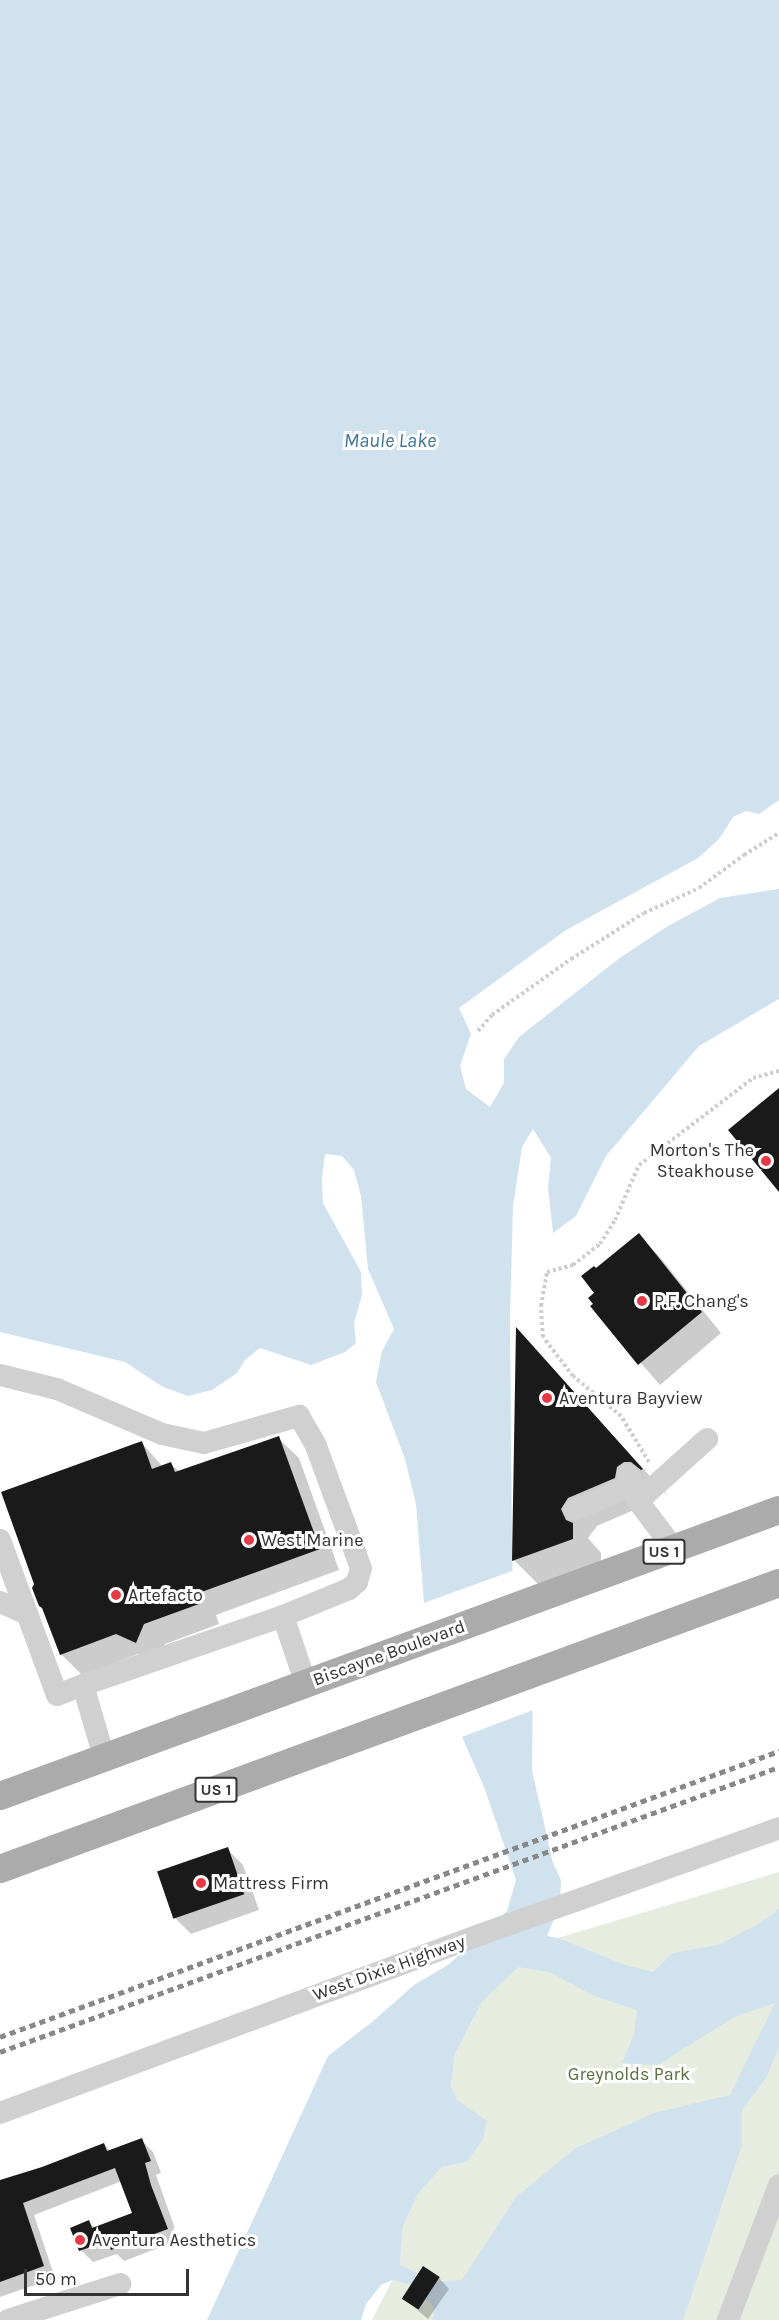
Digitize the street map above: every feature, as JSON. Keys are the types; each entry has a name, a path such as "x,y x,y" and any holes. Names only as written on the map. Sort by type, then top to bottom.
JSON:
{"main road":[{"name":"Biscayne Boulevard","path":"0,1796 779,1510"},
{"name":"US 1","path":"0,1869 779,1583"}],"street":[{"path":"0,1375 57,1389 162,1434 204,1443 299,1416 316,1446 361,1568 357,1582 349,1589 283,1616 57,1695 0,1540"},
{"path":"574,1510 633,1487 707,1439"},
{"path":"633,1487 674,1549"},
{"path":"0,1602 27,1614"},
{"path":"283,1616 306,1684"},
{"path":"83,1686 104,1757"},
{"name":"West Dixie Highway","path":"0,2113 590,1894 779,1828"},
{"path":"728,2320 779,2185"},
{"path":"8,2320 120,2284"}],"path":[{"path":"478,1031 492,1015 601,940 644,914 699,888 779,833"},
{"path":"652,1465 642,1454 633,1433 621,1416 573,1376 543,1337 541,1306 547,1272 573,1265 600,1244 615,1220 639,1165 744,1083 753,1078 779,1071"}],"green space":[{"name":"Greynolds Park","path":"779,1872 779,2320 372,2320 400,2265 403,2226 418,2194 442,2167 467,2162 486,2121 457,2101 451,2086 455,2054 482,2002 541,1943"}],"water":[{"name":"Maule Lake","path":"0,0 779,0 779,800 759,814 746,811 733,817 719,839 698,858 566,930 459,1008 471,1034 460,1066 466,1089 490,1107 504,1083 504,1059 519,1037 621,957 668,926 720,898 779,889 779,999 699,1046 606,1156 576,1216 553,1233 548,1187 551,1158 533,1129 522,1147 513,1206 510,1317 514,1606 533,1675 532,1770 553,1863 561,1880 560,1905 547,1936 558,1938 625,1965 653,1972 673,1953 718,1945 759,1924 779,1909 779,2047 766,2078 742,2110 742,2145 683,2320 432,2320 434,2315 432,2305 425,2296 410,2284 392,2280 381,2285 366,2304 361,2320 207,2320 328,2056 414,1985 448,1965 507,1911 516,1880 484,1787 448,1705 427,1639 416,1504 405,1459 376,1382 382,1351 394,1329 368,1269 361,1196 354,1170 342,1156 325,1154 322,1179 323,1203 361,1272 362,1295 354,1323 356,1343 345,1352 311,1365 260,1348 245,1360 237,1373 212,1390 188,1396 163,1387 125,1362 0,1332","holes":["518,1967 550,1972 592,1995 637,2010 634,2035 622,2063 658,2065 734,2017 775,2003 730,2095 654,2113 576,2148 516,2197 462,2280 435,2282 400,2265 403,2226 418,2194 442,2167 467,2162 483,2139 487,2121 457,2100 451,2086 455,2054 482,2002"]}],"pier":[{"path":"515,1570 517,1606 536,1675 536,1709 459,1738 424,1640 421,1604"}],"building":[{"name":"Morton's The Steakhouse","path":"779,1088 779,1192 728,1130"},
{"name":"P.F. Chang's","path":"639,1233 702,1312 638,1365 590,1306 593,1304 588,1298 594,1293 581,1276 594,1266 596,1268"},
{"name":"Aventura Bayview","path":"516,1327 643,1469 641,1470 631,1462 624,1462 617,1467 615,1478 568,1498 561,1509 566,1520 573,1523 573,1539 512,1561"},
{"path":"279,1436 320,1549 196,1594 199,1604 144,1624 136,1643 116,1634 60,1655 32,1588 34,1584 1,1492 142,1441 152,1469 171,1462 175,1472"},
{"name":"Mattress Firm","path":"228,1847 244,1894 173,1919 157,1871"},
{"path":"142,2138 151,2161 145,2163 151,2185 168,2229 111,2250 108,2241 79,2251 70,2228 89,2220 92,2228 132,2213 115,2168 23,2203 44,2266 0,2282 0,2180 42,2167 104,2143 107,2151"},
{"path":"423,2266 440,2277 419,2310 402,2299"}],"railway":[{"path":"0,2037 779,1751"},
{"path":"0,2052 779,1767"}],"place":[{"name":"Morton's The Steakhouse","path":"766,1161"},
{"name":"P.F. Chang's","path":"642,1301"},
{"name":"Aventura Bayview","path":"547,1398"},
{"name":"West Marine","path":"249,1540"},
{"name":"Artefacto","path":"116,1595"},
{"name":"Mattress Firm","path":"201,1883"},
{"name":"Aventura Aesthetics","path":"80,2240"}]}
